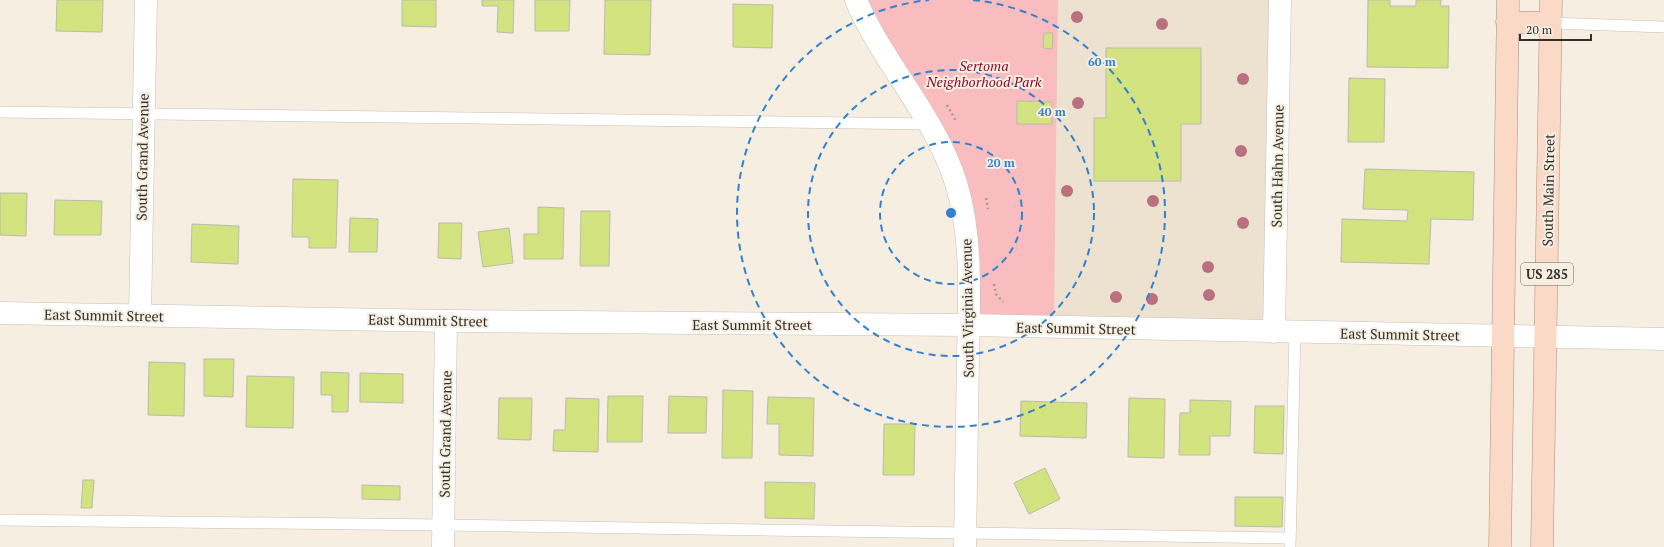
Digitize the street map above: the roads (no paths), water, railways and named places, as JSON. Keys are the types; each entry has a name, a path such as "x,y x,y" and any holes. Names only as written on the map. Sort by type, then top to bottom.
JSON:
{"main road":[{"name":"US 285","path":"1500,547 1508,0"},
{"name":"South Main Street","path":"1542,547 1551,0"},
{"path":"1507,22 1551,23"}],"street":[{"name":"South Grand Avenue","path":"140,315 146,0"},
{"name":"South Virginia Avenue","path":"856,0 883,53 930,124 956,182 962,207 968,256 965,540"},
{"name":"South Hahn Avenue","path":"1280,0 1285,332"},
{"name":"East Summit Street","path":"0,314 446,321 968,325 1664,339"},
{"name":"South Grand Avenue","path":"443,547 446,321"}],"lane":[{"path":"1551,23 1664,27"},
{"path":"0,112 930,124"},
{"path":"0,520 443,525 965,540 1290,543 1285,332"}],"park label":[{"name":"Sertoma Neighborhood Park","path":"984,74"}]}
